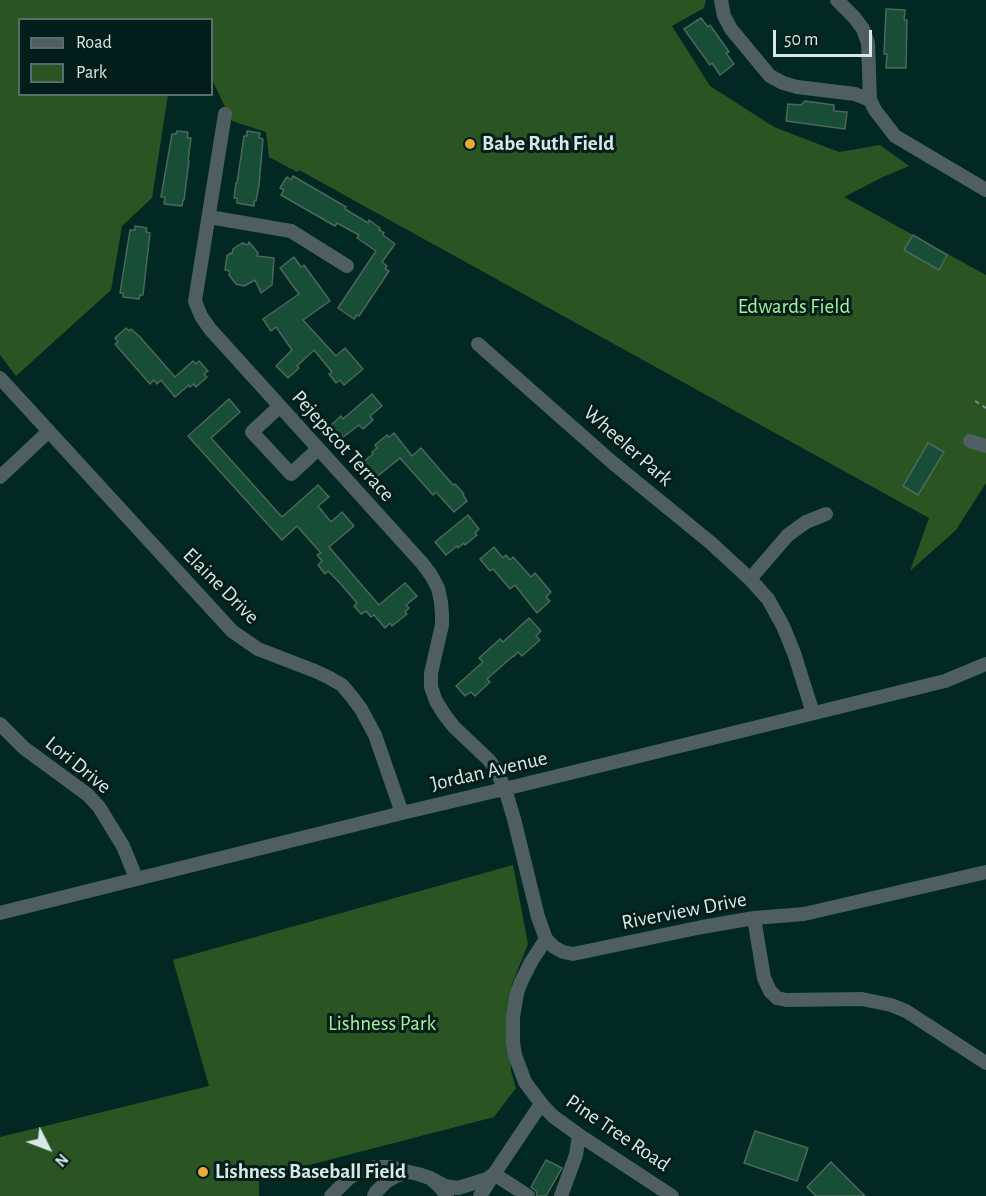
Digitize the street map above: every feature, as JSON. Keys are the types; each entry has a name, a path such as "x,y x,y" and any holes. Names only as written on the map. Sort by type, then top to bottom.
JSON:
{"street":[{"path":"721,0 724,16 731,29 770,76 797,87 855,94 870,100"},
{"path":"837,0 863,29 868,43 870,100 895,136 986,190"},
{"name":"Pejepscot Terrace","path":"225,114 195,301 201,316 210,329 431,575 438,588 442,614 430,673 431,687 444,714 454,727 489,760 505,789"},
{"path":"208,217 291,231 347,266"},
{"name":"Wheeler Park","path":"478,344 614,463 711,543 768,598 794,653 813,713"},
{"name":"Elaine Drive","path":"0,378 232,631 258,649 315,670 342,685 361,709 375,735 402,813"},
{"path":"279,406 252,432 291,474 318,449"},
{"path":"0,477 49,431"},
{"path":"970,441 986,446"},
{"path":"750,579 788,535 806,522 826,514"},
{"name":"Jordan Avenue","path":"0,913 945,681 986,664"},
{"name":"Lori Drive","path":"0,724 24,748 94,801 123,846 136,878"},
{"path":"505,789 538,917 546,939"},
{"name":"Riverview Drive","path":"546,939 554,947 573,954 702,927 754,918 804,914 986,872"},
{"path":"754,918 764,978 770,991 777,998 786,1000 862,999 891,1005 906,1011 986,1062"},
{"name":"Pine Tree Road","path":"546,939 531,962 517,993 513,1042 525,1082 554,1117 672,1196"},
{"path":"480,1196 541,1104"},
{"path":"561,1196 576,1155 579,1135"},
{"path":"331,1196 349,1178 363,1170 375,1167 391,1167 430,1178 445,1186 458,1188 487,1179 494,1174"},
{"path":"374,1196 386,1182 409,1172"},
{"path":"494,1174 528,1196"},
{"path":"430,1178 447,1196"}],"path":[{"path":"975,400 986,408"}],"green space":[{"name":"Edwards Field","path":"0,0 706,0 704,8 672,26 710,86 774,127 839,152 880,145 909,166 844,197 986,275 986,483 956,530 910,571 929,518 299,170 297,172 269,157 266,132 232,121 213,83 213,18 18,18 18,96 168,96 152,198 122,226 111,290 16,376 0,355"},
{"name":"Lishness Park","path":"513,865 528,944 512,984 509,1002 511,1071 516,1088 494,1117 259,1178 259,1196 0,1196 0,1137 209,1086 173,960"}],"building":[{"path":"886,9 905,10 904,20 907,20 906,68 886,68 887,54 884,54"},
{"path":"701,18 708,27 710,25 729,52 726,53 734,64 720,75 684,29"},
{"path":"805,101 834,105 834,111 847,112 845,129 786,121 788,104 801,105"},
{"path":"177,131 188,132 187,138 191,138 182,206 164,204 165,197 161,197 172,134 176,134"},
{"path":"247,131 260,133 259,138 263,139 259,185 254,206 237,203 237,198 234,198 244,136 247,136"},
{"path":"293,176 346,207 345,209 368,223 369,220 395,244 382,262 387,266 385,269 389,271 359,316 357,315 354,319 338,308 376,251 357,238 359,235 337,223 335,226 281,195 284,190 280,188 287,177 291,180"},
{"path":"135,226 147,228 146,232 150,233 143,295 140,295 139,299 123,297 123,293 120,293 130,230 135,230"},
{"path":"913,235 947,255 939,270 904,250"},
{"path":"249,242 258,253 257,256 274,258 272,285 261,293 255,280 244,286 236,284 229,275 230,271 225,270 227,255 232,254 233,249 242,243 248,245"},
{"path":"294,257 301,267 304,265 330,301 303,320 336,356 345,348 363,369 344,385 340,380 336,383 329,374 332,372 314,350 288,378 276,366 292,350 276,327 271,331 263,319 299,294 280,268"},
{"path":"126,328 129,331 131,329 140,337 175,377 193,361 196,364 199,361 208,371 204,374 207,377 196,387 194,384 190,387 189,385 175,397 161,380 157,384 154,380 150,384 115,344 118,342 115,338"},
{"path":"372,394 382,406 370,416 373,420 363,429 359,425 342,438 331,425 341,416 343,419"},
{"path":"229,399 240,412 211,438 282,517 318,485 329,497 318,506 331,522 342,512 354,526 329,547 379,605 405,583 417,596 406,605 409,608 405,612 407,614 392,626 390,623 385,628 374,615 371,617 366,611 361,614 354,606 357,603 339,582 328,571 325,574 318,565 322,561 317,555 321,553 297,526 282,540 188,436"},
{"path":"394,433 412,456 421,448 453,485 455,484 464,494 467,501 454,512 436,492 433,495 400,458 374,479 362,463 373,454 372,452 377,448 375,445 387,435 389,437"},
{"path":"928,443 944,452 918,495 903,486"},
{"path":"468,515 479,529 475,533 477,535 465,545 464,543 458,548 457,546 446,555 435,542"},
{"path":"494,547 503,558 506,555 510,560 513,557 531,577 535,573 551,592 546,597 550,601 537,613 515,585 510,589 493,569 490,571 480,559"},
{"path":"529,618 541,631 536,636 540,640 522,656 518,652 513,656 487,679 490,682 475,696 471,692 465,696 456,686 483,662 479,658 500,639 503,642"},
{"path":"755,1131 808,1148 797,1181 744,1163"},
{"path":"546,1160 562,1168 546,1196 537,1196 536,1191 531,1187"},
{"path":"831,1162 865,1196 816,1196 807,1187"}],"place":[{"name":"Babe Ruth Field","path":"470,144"},
{"name":"Lishness Baseball Field","path":"203,1172"}]}
